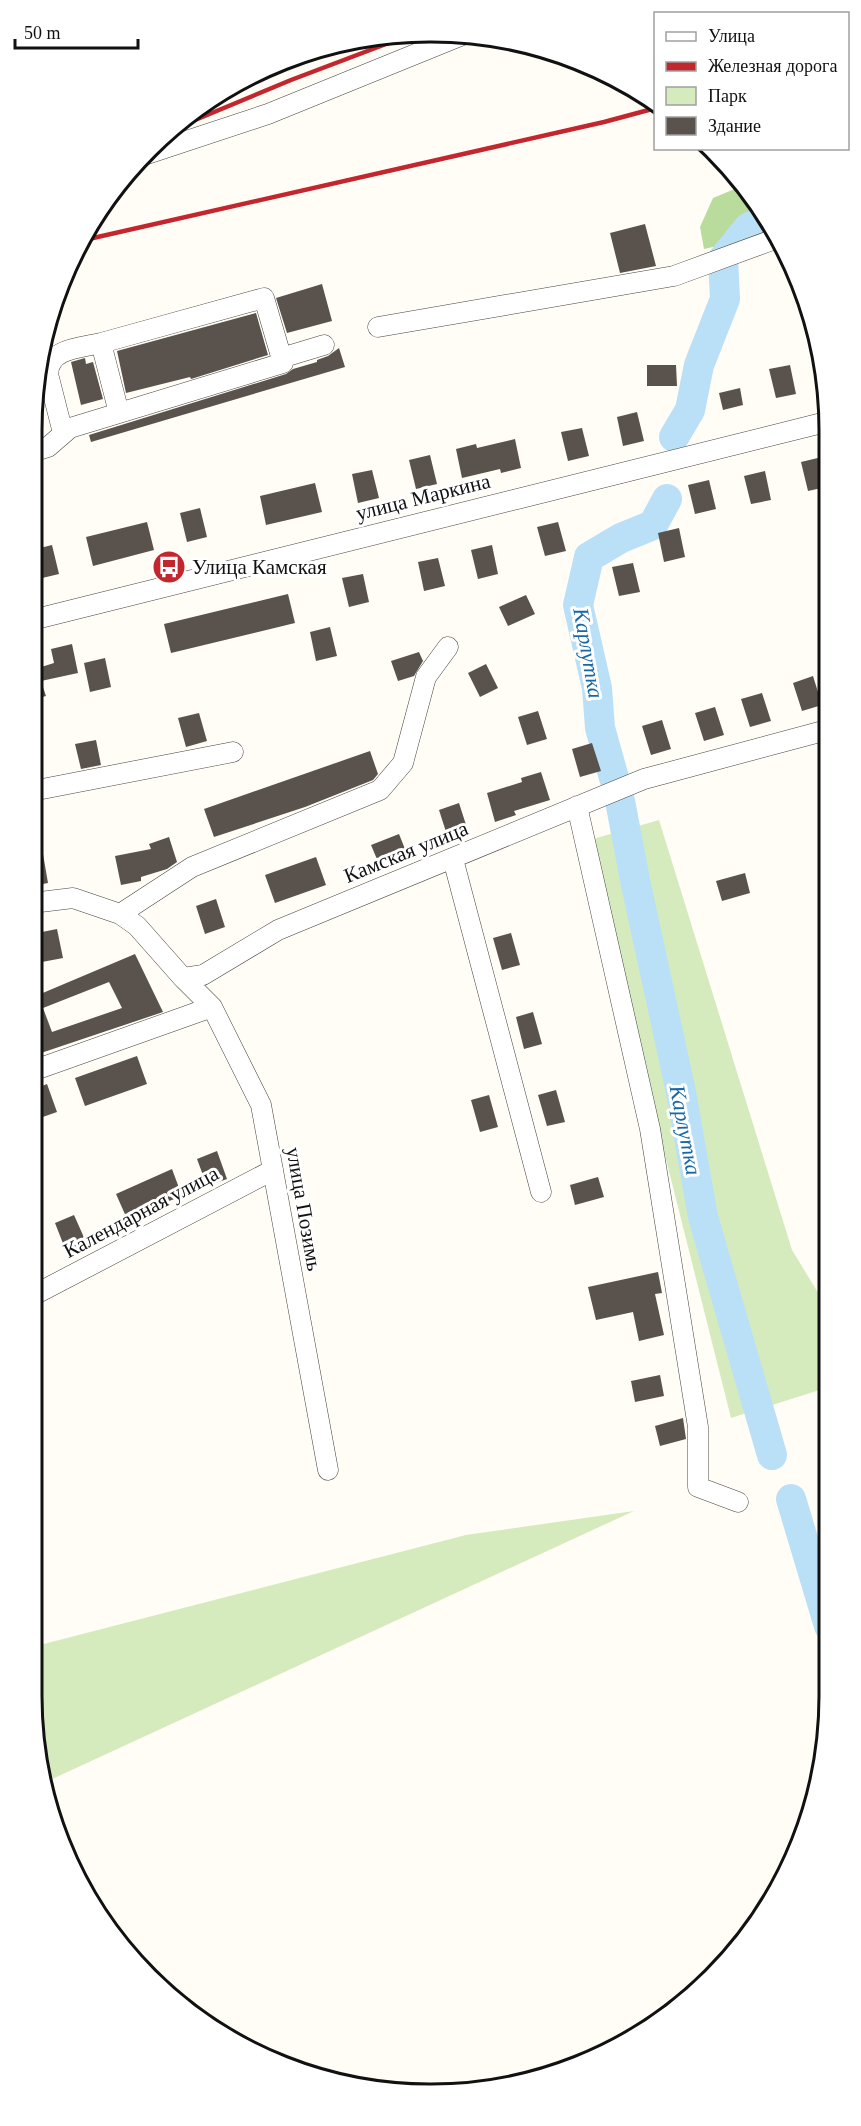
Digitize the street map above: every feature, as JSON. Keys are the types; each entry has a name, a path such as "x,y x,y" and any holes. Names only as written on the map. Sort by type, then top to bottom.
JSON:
{"street":[{"path":"163,149 268,114 444,43"},
{"path":"378,327 674,276 770,241"},
{"path":"42,449 48,447 70,428 283,363 264,298 56,354 47,368"},
{"path":"101,343 119,413"},
{"path":"281,358 324,345"},
{"path":"45,379 63,433"},
{"name":"улица Маркина","path":"42,618 819,424"},
{"path":"120,914 192,867 380,790 403,764 426,677 448,647"},
{"name":"Камская улица","path":"183,978 203,975 278,930 644,779 819,732"},
{"path":"42,789 233,752"},
{"path":"578,806 650,1129 699,1427 698,1487 738,1502"},
{"path":"453,859 541,1192"},
{"path":"42,902 73,898 120,914 137,926 183,978"},
{"name":"улица Позимь","path":"183,978 212,1006 261,1105 328,1470"},
{"path":"42,1067 212,1006"},
{"name":"Календарная улица","path":"42,1291 273,1170"}],"green space":[{"path":"735,189 767,235 704,249 700,227 713,198"},
{"path":"659,820 792,1250 819,1294 819,1390 731,1418 586,841"},
{"path":"634,1511 51,1780 43,1721 42,1644 466,1535"}],"building":[{"path":"645,224 656,266 620,273 610,233"},
{"path":"322,284 332,321 287,333 276,298"},
{"path":"256,313 268,355 191,379 190,377 126,393 117,351"},
{"path":"339,348 345,367 91,442 89,435 286,374 293,369 317,362"},
{"path":"85,358 86,364 93,362 103,399 81,405 71,362"},
{"path":"647,365 676,365 677,386 647,386"},
{"path":"790,365 796,394 776,398 769,369"},
{"path":"740,388 743,405 723,410 719,393"},
{"path":"637,412 644,441 623,446 617,417"},
{"path":"582,428 589,456 568,461 561,432"},
{"path":"515,439 521,468 501,473 500,469 462,478 456,449 476,444 477,448"},
{"path":"430,455 437,484 416,489 409,460"},
{"path":"819,458 819,489 808,491 801,462"},
{"path":"372,470 379,498 358,503 352,474"},
{"path":"765,471 771,500 751,504 744,476"},
{"path":"709,480 716,509 695,514 688,485"},
{"path":"315,483 322,512 266,525 260,496"},
{"path":"200,508 207,537 187,542 180,513"},
{"path":"147,522 154,550 93,566 86,537"},
{"path":"558,522 566,551 545,556 537,527"},
{"path":"679,528 685,557 664,562 658,533"},
{"path":"52,545 59,574 42,578 42,548"},
{"path":"492,545 498,574 478,579 471,550"},
{"path":"438,558 445,586 424,591 418,562"},
{"path":"633,563 640,592 619,596 612,567"},
{"path":"363,574 369,602 349,607 342,578"},
{"path":"288,594 295,623 171,653 164,624"},
{"path":"526,595 535,614 508,626 499,607"},
{"path":"330,627 337,656 316,661 310,632"},
{"path":"72,644 78,673 42,681 42,667 54,663 51,649"},
{"path":"419,652 423,661 414,676 398,681 391,661"},
{"path":"105,658 111,687 90,692 84,663"},
{"path":"486,664 498,688 480,697 468,673"},
{"path":"813,676 819,695 819,706 802,711 793,683"},
{"path":"42,684 46,696 42,697"},
{"path":"762,693 771,721 750,727 741,699"},
{"path":"715,707 724,735 704,741 695,713"},
{"path":"538,711 547,739 527,745 518,717"},
{"path":"199,713 207,741 186,747 178,718"},
{"path":"662,720 671,749 651,755 642,726"},
{"path":"96,740 101,765 81,769 75,744"},
{"path":"592,743 601,771 580,777 572,749"},
{"path":"370,751 378,774 373,780 305,807 214,837 204,809"},
{"path":"541,772 550,800 514,811 516,815 495,822 487,793 522,782 521,778"},
{"path":"459,803 468,831 448,838 439,810"},
{"path":"399,834 407,854 379,864 371,845"},
{"path":"169,837 177,862 167,869 141,877 141,881 121,885 115,856 151,849 149,844"},
{"path":"42,854 48,883 42,884"},
{"path":"316,857 326,885 275,903 265,875"},
{"path":"745,873 750,893 722,901 716,881"},
{"path":"216,899 225,927 205,934 196,906"},
{"path":"57,929 63,958 42,962 42,932"},
{"path":"511,933 520,965 502,970 493,938"},
{"path":"135,954 163,1012 42,1053 42,993","holes":["109,982 122,1008 52,1032 43,1008"]},
{"path":"533,1012 542,1044 524,1049 516,1017"},
{"path":"137,1056 147,1084 85,1106 75,1078"},
{"path":"47,1084 57,1112 42,1117 42,1086"},
{"path":"556,1090 565,1122 547,1126 538,1095"},
{"path":"489,1095 498,1127 480,1132 471,1100"},
{"path":"217,1151 227,1179 207,1186 197,1159"},
{"path":"172,1169 182,1196 146,1210 147,1213 128,1221 116,1194"},
{"path":"598,1177 604,1197 575,1205 570,1185"},
{"path":"74,1215 86,1242 66,1251 55,1223"},
{"path":"658,1272 662,1293 655,1294 664,1335 639,1341 633,1312 596,1320 588,1287"},
{"path":"660,1375 664,1396 635,1402 631,1381"},
{"path":"683,1418 686,1439 660,1446 655,1426"}],"waterway":[{"name":"Карлутка","path":"674,437 690,410 699,365 725,299 723,259 749,227 759,224"},
{"name":"Карлутка","path":"614,778 600,728 597,688 578,605 589,557 621,538 653,525 667,499"},
{"name":"Карлутка","path":"620,801 681,1092 703,1217 772,1455"},
{"name":"Карлутка","path":"791,1499 819,1593"}],"railway":[{"path":"199,118 384,45"},
{"path":"93,238 650,110"}],"place":[{"name":"Улица Камская","path":"169,567"}]}
